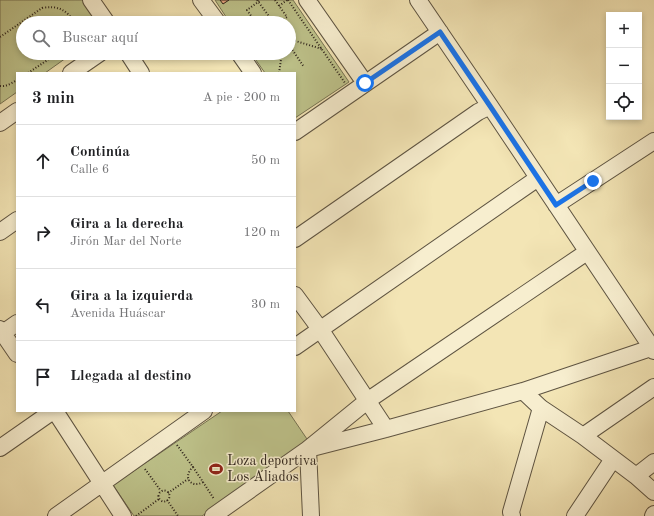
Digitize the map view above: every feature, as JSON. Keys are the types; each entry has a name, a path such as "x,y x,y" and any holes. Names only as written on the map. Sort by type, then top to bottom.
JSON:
{"street":[{"path":"91,0 102,16"},
{"path":"201,0 213,16"},
{"path":"307,0 365,83"},
{"path":"308,449 523,391 653,349 418,0"},
{"path":"296,131 440,32"},
{"path":"72,72 90,60"},
{"path":"133,60 140,72"},
{"path":"244,60 252,72"},
{"path":"296,238 471,117 490,106"},
{"path":"0,123 16,112"},
{"path":"556,205 654,141"},
{"path":"296,346 538,178"},
{"path":"0,232 16,221"},
{"path":"217,513 308,449 367,401 587,252"},
{"path":"296,296 320,329 386,429"},
{"path":"16,324 1,332 16,353"},
{"path":"583,436 654,387"},
{"path":"523,391 541,408 583,436 636,476 654,492"},
{"path":"512,516 511,512 541,408"},
{"path":"0,448 53,412"},
{"path":"55,412 123,516"},
{"path":"56,516 203,412"},
{"path":"308,449 311,516"},
{"path":"575,516 613,460"},
{"path":"636,476 654,462"}],"path":[{"path":"251,16 247,10 261,0"},
{"path":"275,0 286,16"},
{"path":"279,6 287,0 345,82 339,86"},
{"path":"258,1 269,16"},
{"path":"30,16 42,8 50,6 61,9 71,16"},
{"path":"0,37 16,26"},
{"path":"296,41 322,49"},
{"path":"296,55 304,67"},
{"path":"30,72 48,60"},
{"path":"279,72 281,60"},
{"path":"0,86 16,81"},
{"path":"169,436 203,482 217,513"},
{"path":"138,459 161,491 164,490 168,493"},
{"path":"193,467 189,470 188,479 192,483 196,484 203,482"},
{"path":"168,493 188,479"},
{"path":"159,499 158,495 161,491"},
{"path":"168,493 169,498 167,500 178,516"},
{"path":"159,499 164,501 167,500"},
{"path":"136,516 159,499"}],"green space":[{"path":"0,0 83,0 95,16 16,16 16,60 63,60 46,72 16,72 16,93 0,104"},
{"path":"215,0 293,0 349,82 296,117 296,72 264,72 256,60 296,60 296,16 225,16"},
{"path":"221,412 289,412 309,442 202,516 134,516 113,485"}],"building":[{"path":"220,0 229,0 223,4"}],"place":[{"name":"Loza deportiva Los Aliados","path":"216,469"}],"route":[{"path":"365,83 440,32 556,205 593,181"}]}
